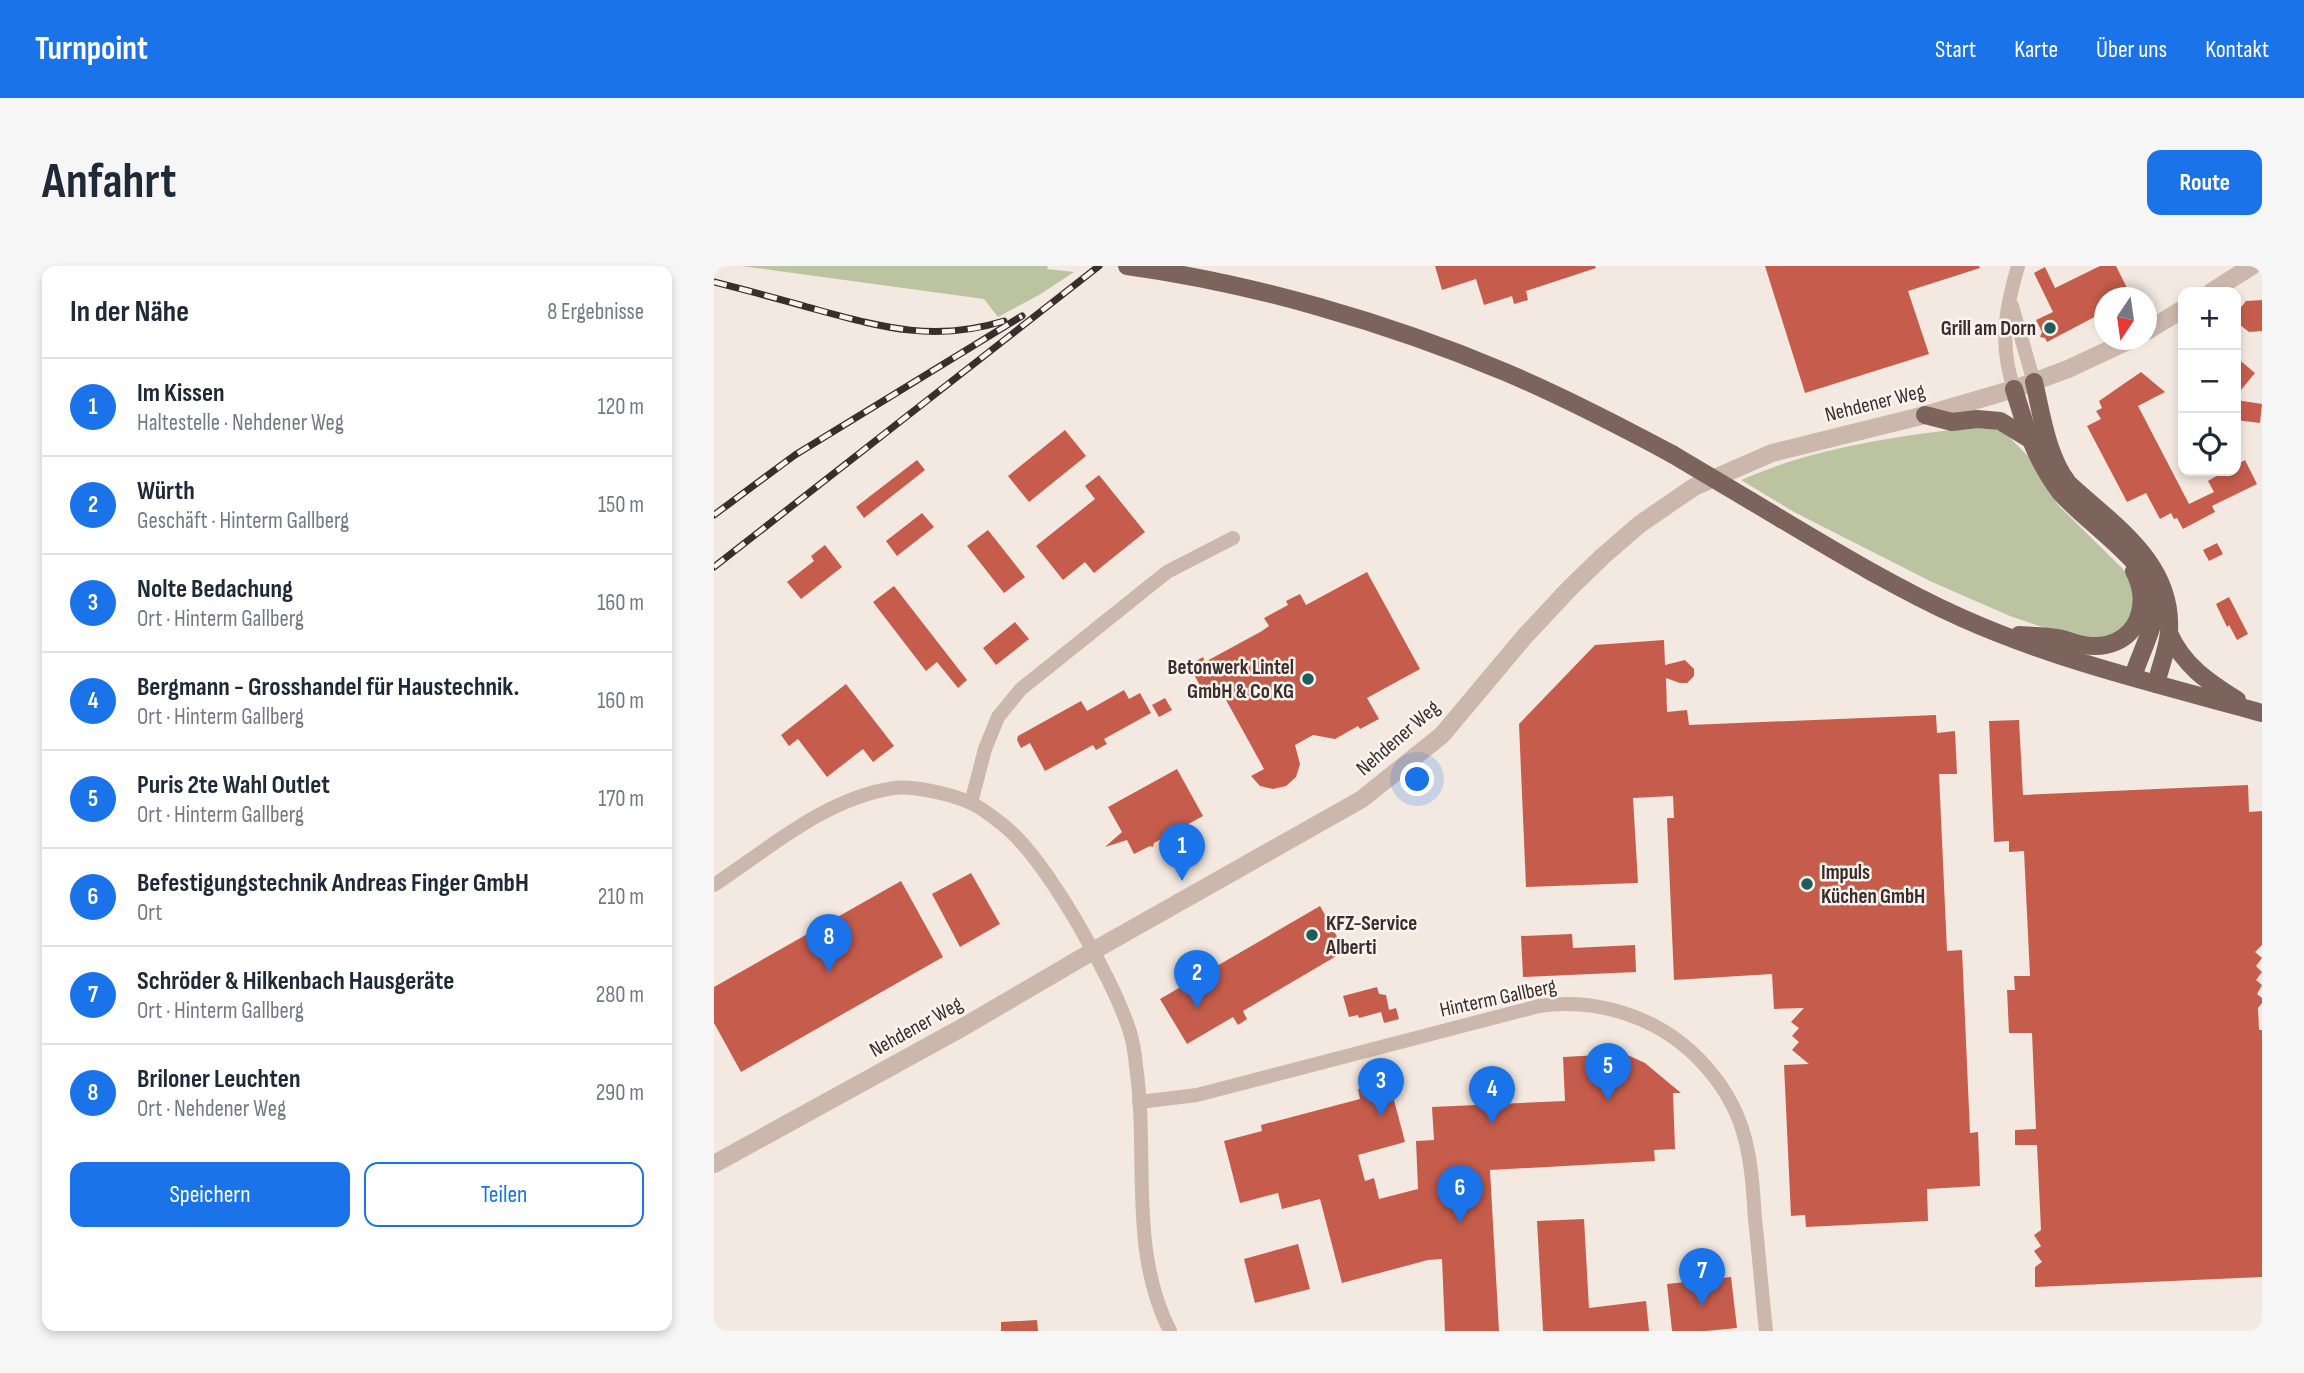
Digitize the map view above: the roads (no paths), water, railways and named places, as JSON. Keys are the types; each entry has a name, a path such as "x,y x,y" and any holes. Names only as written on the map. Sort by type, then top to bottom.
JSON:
{"main road":[{"path":"1133,267 1286,299 1387,329 1505,372 1606,419 1672,454 1905,590 2001,634 2056,654 2156,684 2258,711"},
{"path":"2034,382 2060,473 2142,551 2149,561 2162,582 2166,595 2169,633 2175,648 2193,669 2223,691 2258,711"},
{"path":"2014,389 2028,438 2060,491 2145,572 2155,598 2150,629 2133,677"},
{"path":"1925,415 1952,422 1977,419 2000,421 2028,438"},
{"path":"2001,634 2059,638 2086,646 2101,646 2120,641 2136,624 2142,603 2138,578 2126,555"},
{"path":"2156,684 2169,633"}],"street":[{"path":"2014,389 2005,356 2004,340 2018,266"},
{"path":"2219,287 2252,266"},
{"path":"2011,297 2034,382"},
{"path":"2157,325 2178,312"},
{"name":"Nehdener Weg","path":"714,1164 965,1026 1362,799 1442,735 1525,636 1569,589 1640,524 1694,487 1772,453 1925,415 2014,389 2109,350"},
{"path":"971,803 985,749 998,717 1021,689 1167,572 1233,538"},
{"path":"714,885 812,819 863,795 897,787 937,793 971,803 1004,825 1034,859 1093,951 1129,1030 1137,1070 1147,1264 1155,1297 1170,1331"},
{"name":"Hinterm Gallberg","path":"1139,1102 1197,1095 1539,1006 1577,1003 1621,1011 1666,1032 1684,1045 1714,1076 1738,1116 1749,1156 1766,1331"}],"railway":[{"path":"714,567 1099,266"},
{"path":"714,282 865,322 910,330 956,331 1004,321"},
{"path":"714,515 795,455 1022,316"}],"place":[{"name":"Grill am Dorn","path":"2050,328"},
{"name":"Betonwerk Lintel GmbH & Co KG","path":"1308,679"},
{"name":"Im Kissen","path":"1182,881"},
{"name":"Impuls Küchen GmbH","path":"1807,884"},
{"name":"KFZ-Service Alberti","path":"1312,935"},
{"name":"Briloner Leuchten","path":"829,972"},
{"name":"Würth","path":"1197,1008"},
{"name":"Puris 2te Wahl Outlet","path":"1608,1101"},
{"name":"Nolte Bedachung","path":"1381,1116"},
{"name":"Bergmann - Grosshandel für Haustechnik.","path":"1492,1124"},
{"name":"Befestigungstechnik Andreas Finger GmbH","path":"1460,1223"},
{"name":"Schröder & Hilkenbach Hausgeräte","path":"1702,1306"}]}
